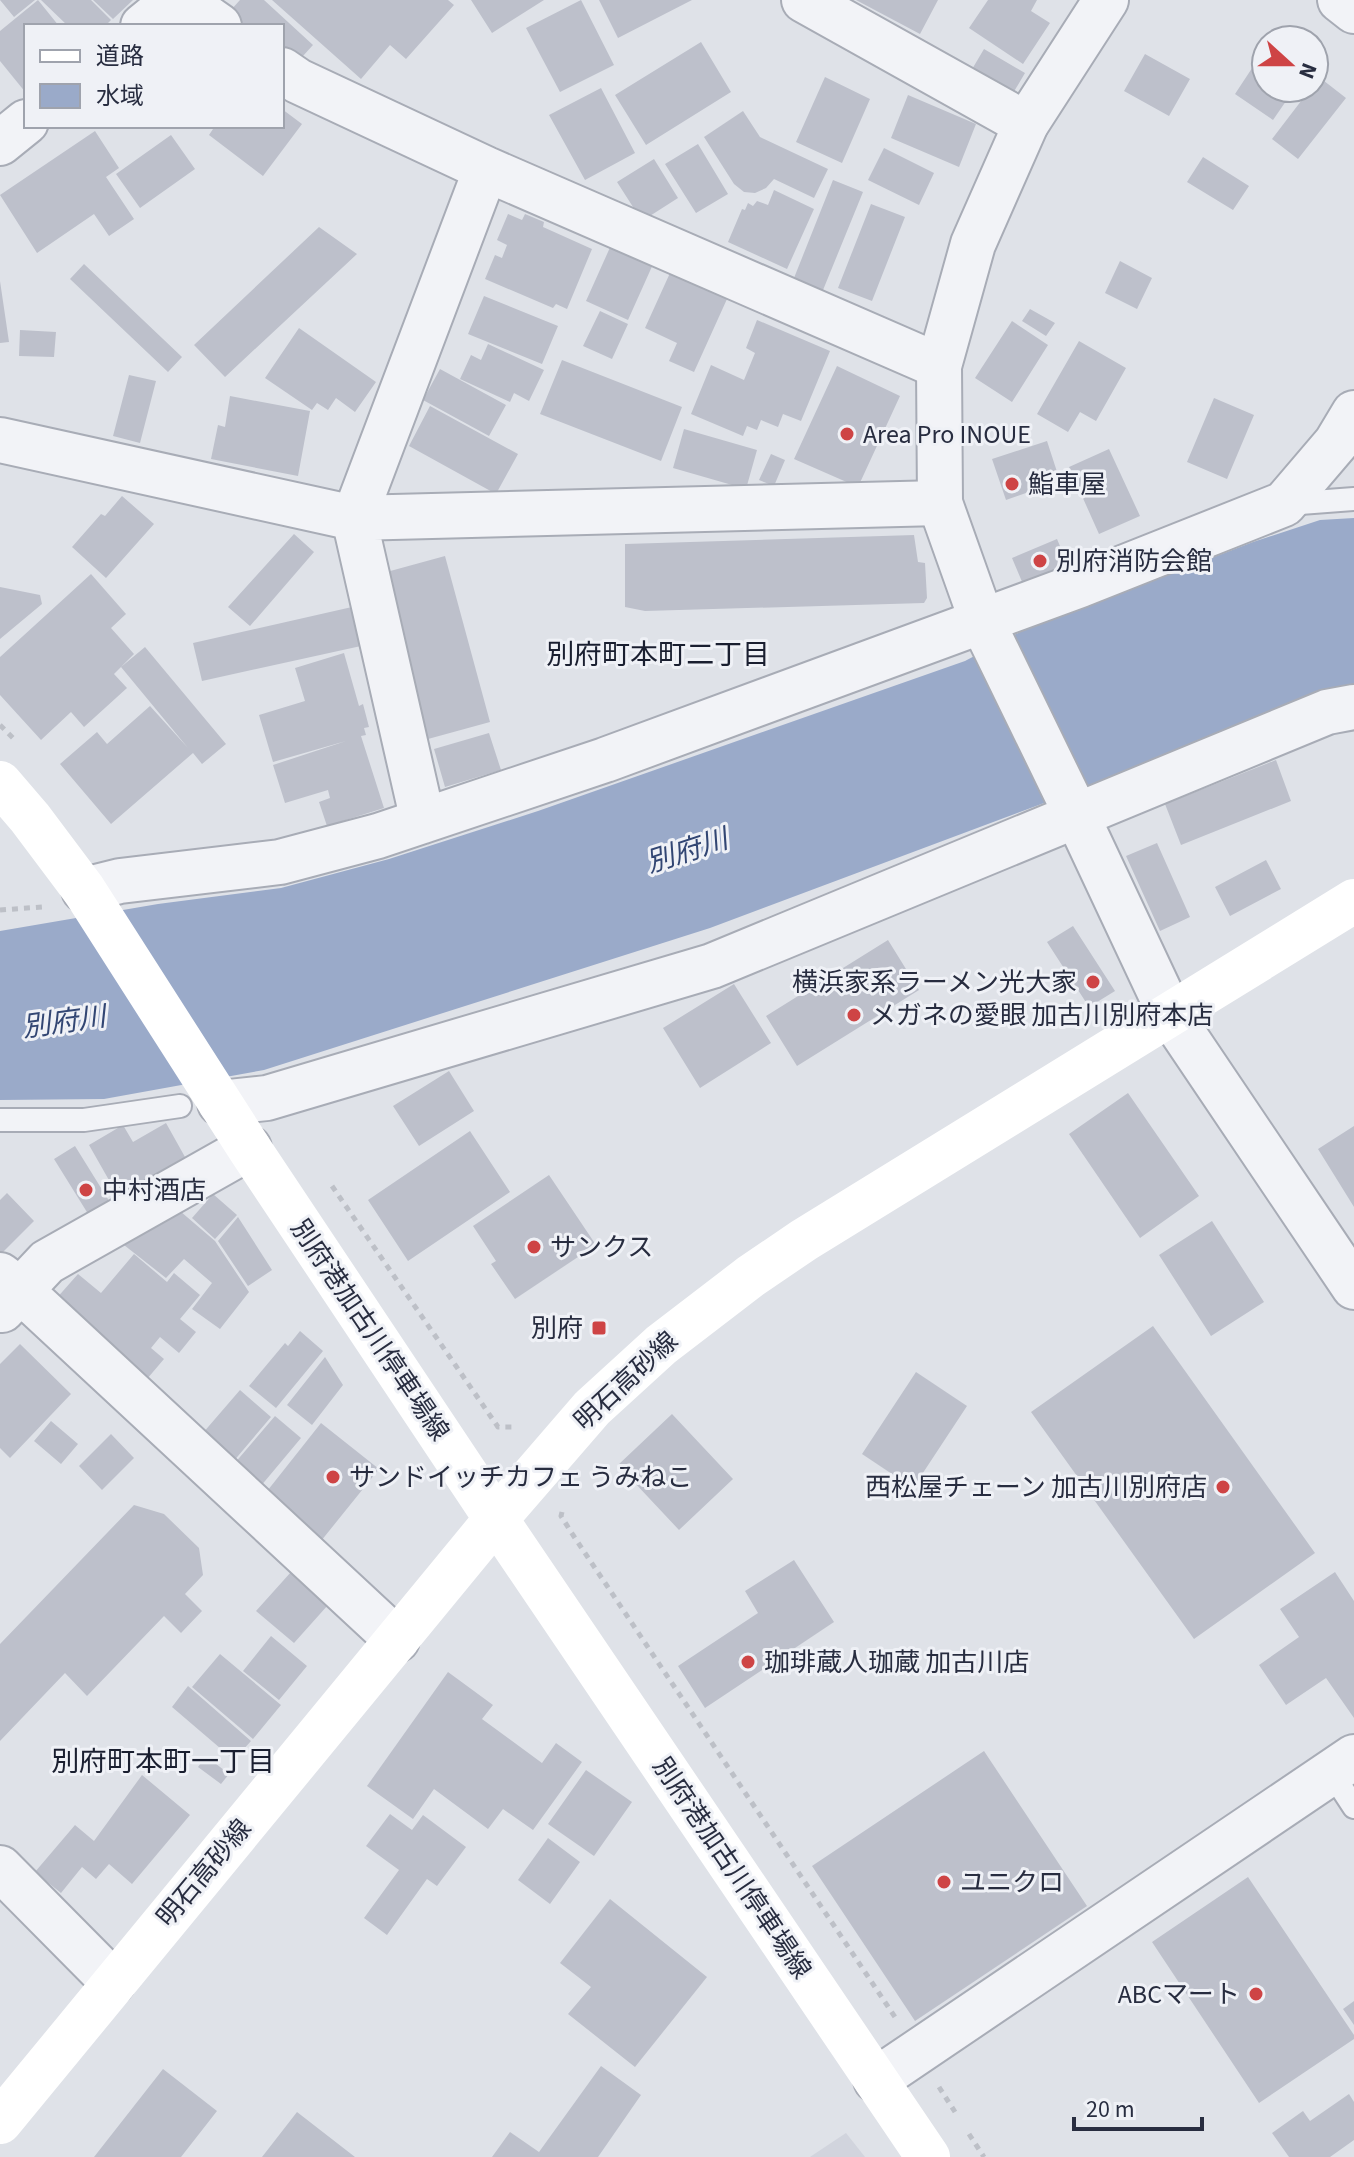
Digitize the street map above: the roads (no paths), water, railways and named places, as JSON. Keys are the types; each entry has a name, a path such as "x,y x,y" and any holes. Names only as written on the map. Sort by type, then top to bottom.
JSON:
{"main road":[{"name":"別府港加古川停車場線","path":"0,783 84,890 200,1104 249,1148 928,2157"},
{"name":"明石高砂線","path":"0,2122 496,1519 592,1408 661,1345 751,1276 861,1204 1354,901"}],"street":[{"path":"145,24 175,0"},
{"path":"182,0 216,24"},
{"path":"1106,0 1026,124 973,244 939,366 940,503 982,621 1170,1014 1354,1287"},
{"path":"1340,0 1354,11"},
{"path":"809,1 1026,124"},
{"path":"284,71 298,81 486,169 939,366"},
{"path":"0,143 24,124"},
{"path":"423,821 354,518 486,169"},
{"path":"84,890 120,881 280,862 423,821 605,760 982,621 1284,504 1336,443 1354,413"},
{"path":"0,440 354,518 940,503"},
{"path":"200,1104 267,1098 712,966 1327,712 1354,707"},
{"path":"249,1148 47,1262 7,1292 397,1640"},
{"path":"876,2080 1346,1779"},
{"path":"0,1868 113,1982"}],"lane":[{"path":"1284,504 1354,499"},
{"path":"0,1120 84,1120 200,1104"}],"water":[{"name":"別府川","path":"1354,518 1354,687 710,928 264,1070 104,1099 0,1100 0,931 158,904 281,888 389,859 538,811 965,661 1022,631 1253,542 1320,520"}],"place":[{"name":"Area Pro INOUE","path":"847,434"},
{"name":"鮨車屋","path":"1012,484"},
{"name":"別府消防会館","path":"1040,561"},
{"name":"横浜家系ラーメン光大家","path":"1093,982"},
{"name":"メガネの愛眼 加古川別府本店","path":"854,1015"},
{"name":"中村酒店","path":"86,1190"},
{"name":"サンクス","path":"534,1247"},
{"name":"別府","path":"599,1328"},
{"name":"サンドイッチカフェ うみねこ","path":"333,1477"},
{"name":"西松屋チェーン 加古川別府店","path":"1223,1487"},
{"name":"珈琲蔵人珈蔵 加古川店","path":"748,1662"},
{"name":"ユニクロ","path":"944,1882"},
{"name":"ABCマート","path":"1256,1994"}],"district":[{"name":"別府町本町二丁目","path":"658,655"},
{"name":"別府町本町一丁目","path":"163,1762"}]}
